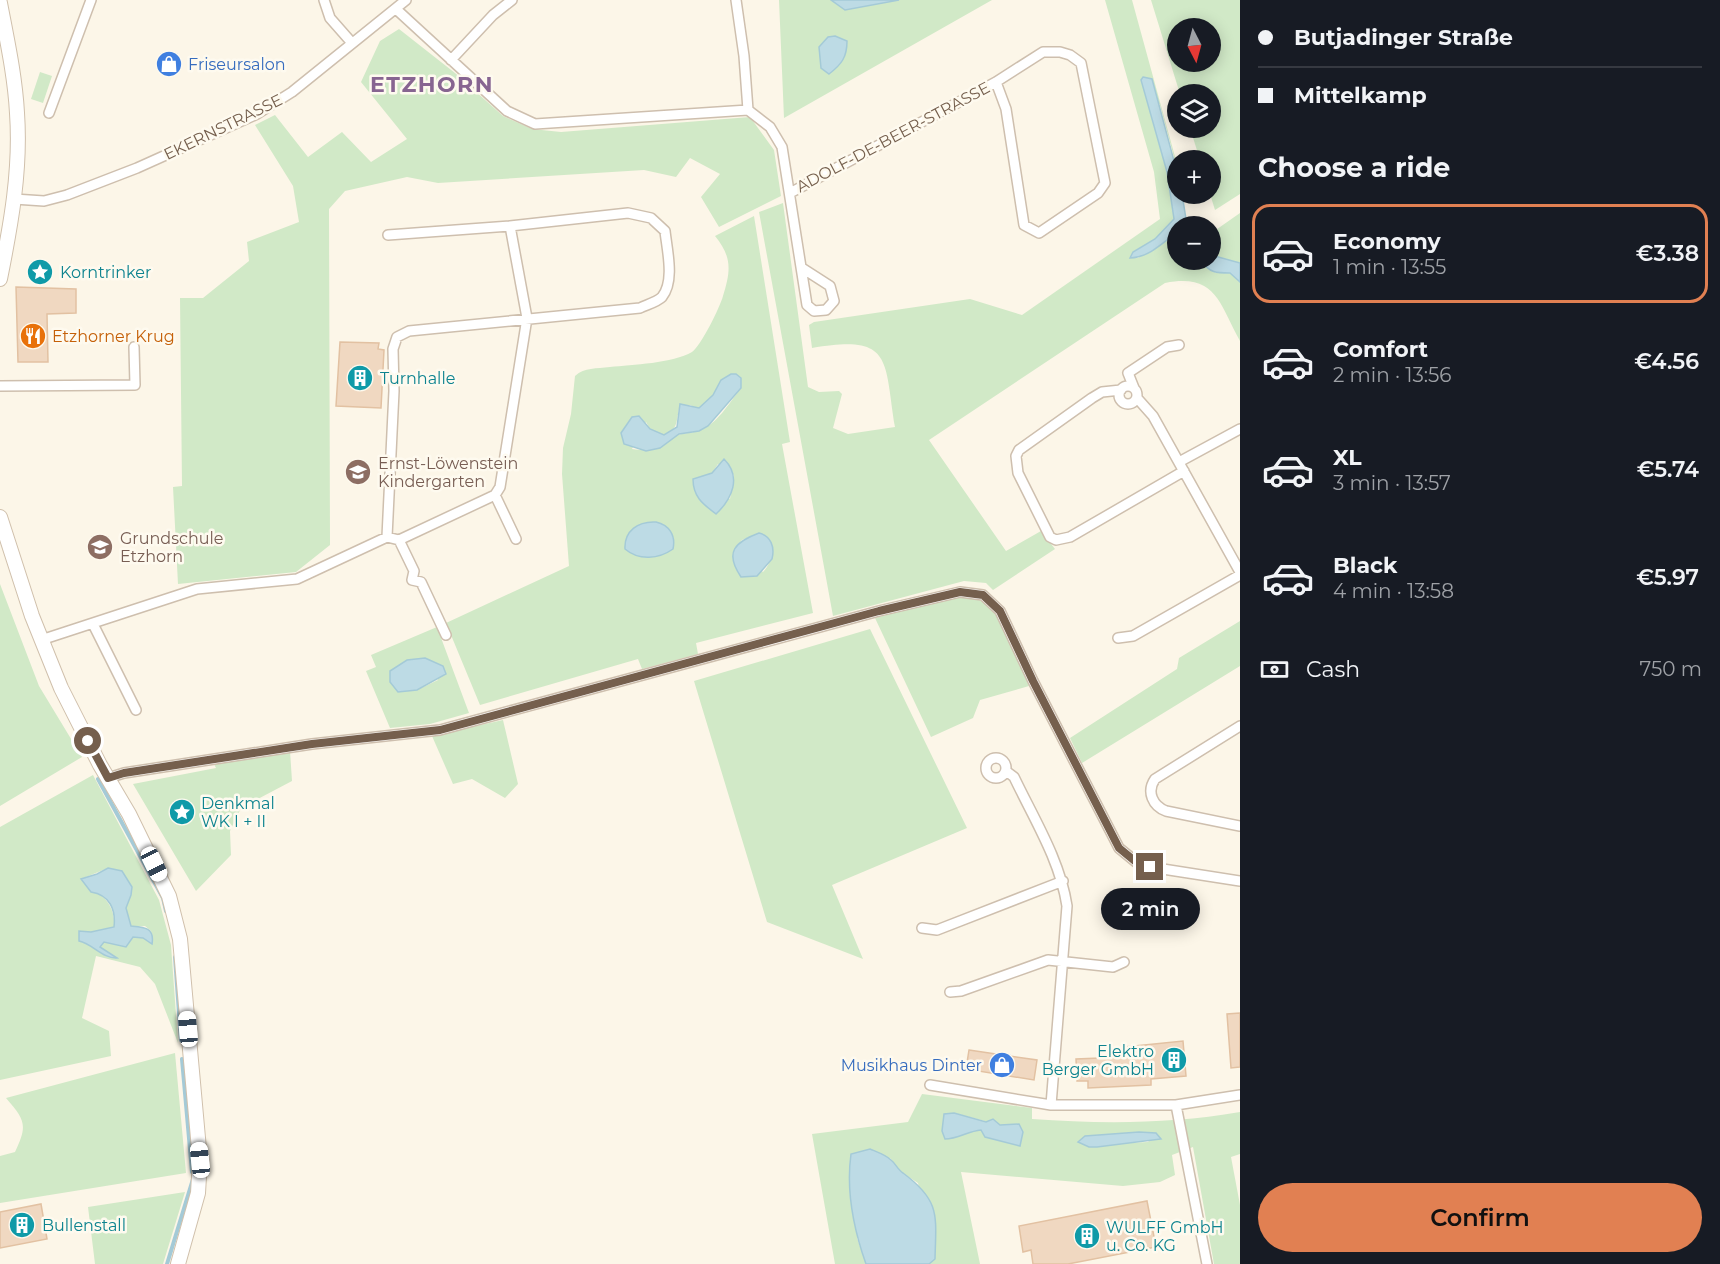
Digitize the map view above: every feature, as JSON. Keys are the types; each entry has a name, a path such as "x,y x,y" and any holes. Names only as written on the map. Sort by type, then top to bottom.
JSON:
{"street":[{"path":"49,114 91,0"},
{"path":"324,0 330,18 352,43"},
{"name":"EKERNSTRASSE","path":"14,199 44,201 67,195 137,168 257,114 292,92 406,0"},
{"path":"451,60 493,15 512,0"},
{"path":"736,0 744,56 748,110"},
{"path":"0,3 18,115 18,157 14,199 0,279"},
{"path":"396,9 507,111 535,124 748,110 770,127 782,147 807,305 814,311 826,310 834,301 830,286 802,268"},
{"name":"ADOLF-DE-BEER-STRASSE","path":"790,193 996,82 1043,52 1051,51 1070,55 1081,63 1105,183 1098,193 1040,233 1024,225 1006,109 996,82"},
{"path":"387,537 394,391 393,349 397,337 409,331 640,308 661,298 668,283 665,231 651,218 628,213 510,226 388,235"},
{"path":"41,640 197,589 297,579 387,537 399,540 495,495 500,487 527,318 510,226"},
{"path":"1121,390 1120,396 1125,403 1131,403 1135,393 1128,373 1167,347 1179,345"},
{"path":"0,386 135,385 134,347"},
{"path":"1118,638 1133,636 1240,573 1237,557 1182,466 1153,416 1135,393 1126,387 1121,390 1102,392 1019,450 1016,456 1018,473 1050,537 1056,540 1070,537 1182,466 1240,429"},
{"path":"495,495 516,539"},
{"path":"0,517 41,640 61,688 170,896 180,939 200,1168 197,1200 178,1264"},
{"path":"399,540 414,571 411,580 421,582 446,635"},
{"path":"108,778 124,773 312,744 440,730 879,611 960,592 983,595 1000,611 1033,681 1119,848 1136,862 1150,867 1240,881"},
{"path":"93,624 136,710"},
{"path":"1240,726 1155,779 1150,789 1153,800 1160,809 1240,826"},
{"path":"1006,771 1014,777 1063,881 1067,906 1052,1105"},
{"path":"922,928 937,930 1063,881"},
{"path":"950,992 961,991 1048,960 1113,967 1124,962"},
{"path":"930,1085 1052,1105 1176,1105 1240,1095"},
{"path":"1176,1105 1207,1264"}],"green space":[{"path":"779,0 831,0 845,10 899,0 992,0 784,118"},
{"path":"1105,0 1132,0 1167,128 1167,131 1160,105 1141,80 1167,172 1167,204 1172,204 1174,216 1167,216 1167,226 1155,239 1133,252 1130,258 1138,258 1167,239 1167,270 1213,270 1216,273 1230,273 1240,282 1240,341 1220,303 1206,287 1195,282 1165,283 929,440 1006,551 1041,531 1055,549 993,590 986,583 964,581 833,616 759,212 783,203 808,387 819,392 839,391 842,394 833,428 848,434 895,427 885,368 880,357 871,349 858,345 812,348 809,325 814,322 970,299 1022,315 1160,219 1154,172"},
{"path":"1151,0 1240,0 1240,194 1215,210 1213,204 1221,204 1221,150 1197,150 1193,138 1221,138 1221,84 1177,84 1173,72 1221,72 1221,18 1167,18 1167,52"},
{"path":"399,29 455,73 503,116 532,129 561,132 750,117 774,150 781,196 719,227 701,197 720,174 690,158 676,177 644,170 438,183 407,177 345,191 329,209 330,545 296,572 178,584 173,487 182,486 180,298 203,298 249,261 247,242 299,222 293,186 255,125 275,115 308,157 342,132 371,162 407,139 361,82 380,41"},
{"path":"40,72 52,76 43,103 31,99"},
{"path":"1240,213 1240,263 1221,258 1221,226"},
{"path":"754,216 790,442 782,444 813,613 696,643 698,654 642,669 638,659 480,705 446,623 569,566 562,474 563,448 571,414 575,376 591,369 674,359 696,348 718,309 728,279 727,257 715,236","holes":["721,380 741,388 711,424 698,431 675,436 652,449 632,449 646,422 650,429 664,435 669,433 676,425 679,409 690,405 699,409 713,395","718,464 734,475 730,499 693,479 712,473","759,533 772,544 772,556 763,572 734,550 742,540"]},
{"path":"0,584 39,686 82,757 0,806"},
{"path":"959,596 979,599 997,613 1029,686 980,700 973,718 931,737 875,618"},
{"path":"1240,621 1240,666 1082,763 1070,738 1177,669 1179,658"},
{"path":"437,627 469,713 430,724 390,728 366,671 376,667 371,655","holes":["425,658 438,680 417,690 398,692 391,671 408,660"]},
{"path":"870,629 967,828 832,885 863,959 767,922 694,681"},
{"path":"503,720 518,784 505,798 472,779 453,784 432,736"},
{"path":"290,751 292,781 241,808 230,831 231,855 196,891 133,784 216,768 213,762"},
{"path":"93,775 159,900 171,945 178,1043 155,984 140,967 96,956 82,1018 109,1031 111,1056 0,1080 0,827","holes":["108,868 126,879 132,887 125,908 131,927 145,926 151,931 153,943 143,938 133,937 126,947 104,942 99,952 91,944 91,932 114,927 114,918 105,899 81,879"]},
{"path":"175,1053 186,1173 0,1203 0,1156 15,1152 23,1129 21,1118 6,1098"},
{"path":"922,1094 1032,1108 1032,1119 1058,1121 1162,1121 1240,1112 1240,1154 1231,1157 1240,1205 1240,1264 1214,1264 1193,1147 1172,1155 1175,1175 1160,1182 1123,1186 961,1172 980,1264 929,1264 935,1259 918,1183 901,1172 890,1158 857,1238 866,1264 835,1264 812,1134 908,1122","holes":["954,1113 1000,1125 1019,1124 1020,1146 985,1137 981,1130 973,1131","1156,1133 1148,1142 1109,1144 1097,1147 1085,1136"]},
{"path":"185,1192 163,1264 95,1264 88,1207"}],"water":[{"path":"831,0 899,0 845,10"},
{"path":"835,36 847,41 846,52 840,63 829,74 821,68 819,47 828,37"},
{"path":"1143,77 1152,79 1171,150 1167,150 1167,172 1141,80"},
{"path":"1172,204 1184,204 1186,216 1174,216"},
{"path":"1167,226 1167,240 1143,255 1130,258 1133,252 1155,239"},
{"path":"1221,258 1240,263 1240,282 1230,273 1211,270 1221,270"},
{"path":"731,374 736,374 741,378 741,388 708,426 699,431 679,434 660,448 646,451 624,444 621,433 632,417 639,416 650,429 664,435 677,427 680,404 699,408 713,395 721,380"},
{"path":"724,459 733,473 733,488 727,502 716,514 697,495 693,479 712,473"},
{"path":"656,522 670,531 673,549 655,557 643,557 625,549 627,537 633,528 643,523"},
{"path":"759,533 767,537 771,543 772,559 757,576 741,577 733,561 735,549 744,540"},
{"path":"425,658 443,666 446,674 417,690 398,692 390,682 390,671 407,660"},
{"path":"108,868 122,871 132,887 126,908 131,926 147,929 152,934 152,944 143,938 133,937 126,947 104,942 100,947 117,958 107,956 79,941 79,931 91,932 114,927 113,909 110,904 103,896 91,892 81,879"},
{"path":"954,1113 986,1122 993,1119 1000,1125 1019,1124 1023,1132 1020,1146 985,1137 981,1130 945,1139 942,1131 944,1114"},
{"path":"1156,1133 1161,1139 1097,1147 1089,1147 1078,1142 1085,1136"},
{"path":"870,1149 889,1158 924,1192 930,1201 934,1210 936,1231 935,1259 929,1264 866,1264 852,1210 850,1168 851,1154"}],"building":[{"name":"Etzhorner Krug","path":"16,287 76,289 76,313 47,314 48,362 18,362"},
{"name":"Turnhalle","path":"340,342 379,343 378,349 384,350 381,408 336,406"},
{"path":"1240,1013 1240,1067 1231,1068 1227,1014"},
{"path":"1183,1041 1186,1076 1151,1079 1151,1085 1088,1088 1088,1081 1077,1081 1076,1059 1125,1057 1125,1047"},
{"name":"Musikhaus Dinter","path":"969,1050 1037,1060 1034,1080 966,1069"},
{"name":"WULFF GmbH u. Co. KG","path":"1147,1201 1156,1247 1068,1264 1033,1264 1031,1250 1023,1252 1019,1226"},
{"name":"Bullenstall","path":"41,1204 47,1239 0,1248 0,1212"}],"waterway":[{"path":"98,779 163,898 166,911"},
{"path":"175,957 181,1040"},
{"path":"182,1059 192,1172"},
{"path":"167,1264 193,1179"}],"place":[{"name":"Friseursalon","path":"169,64"},
{"name":"Korntrinker","path":"40,272"},
{"name":"Etzhorner Krug","path":"33,336"},
{"name":"Turnhalle","path":"360,378"},
{"name":"Ernst-Löwenstein Kindergarten","path":"358,472"},
{"name":"Grundschule Etzhorn","path":"100,547"},
{"name":"Denkmal WK I + II","path":"182,812"},
{"name":"Elektro Berger GmbH","path":"1174,1060"},
{"name":"Musikhaus Dinter","path":"1002,1065"},
{"name":"Bullenstall","path":"22,1225"},
{"name":"WULFF GmbH u. Co. KG","path":"1087,1236"}],"district":[{"name":"ETZHORN","path":"432,84"}],"route":[{"path":"88,741 108,778 124,773 312,744 440,730 879,611 960,592 983,595 1000,611 1033,681 1119,848 1136,862 1150,867"}]}
